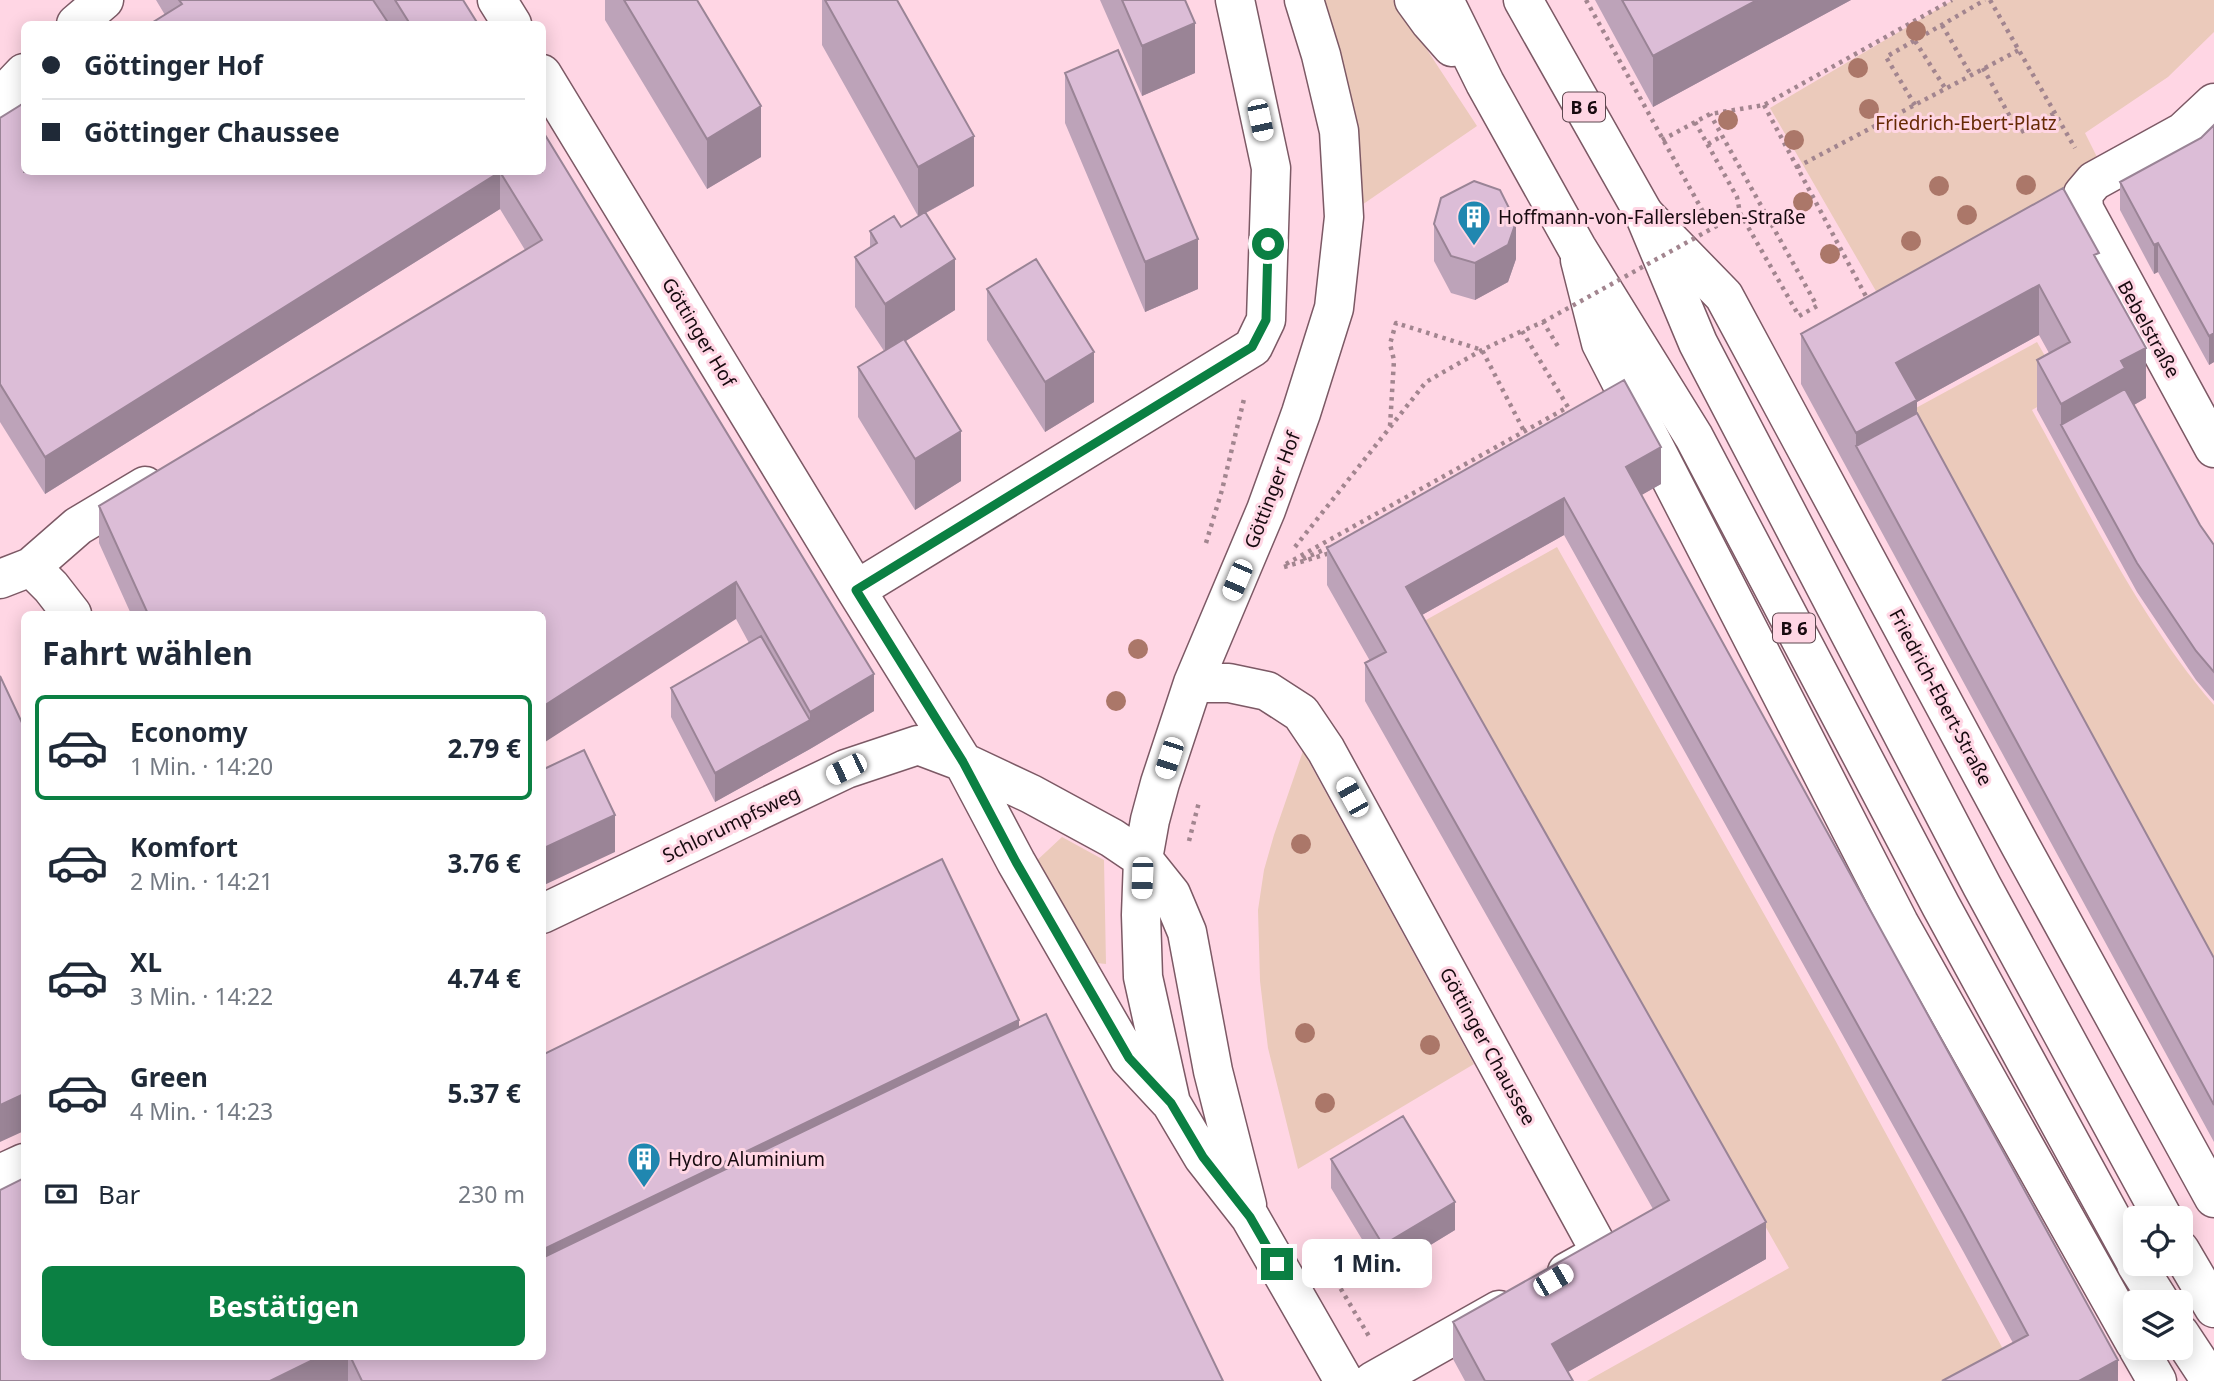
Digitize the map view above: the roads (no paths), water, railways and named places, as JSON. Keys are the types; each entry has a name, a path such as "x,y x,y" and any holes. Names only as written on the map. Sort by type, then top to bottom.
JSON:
{"street":[{"path":"80,21 104,0"},
{"path":"497,0 510,21"},
{"path":"856,590 1252,347 1266,320 1271,168 1235,0"},
{"name":"Göttinger Hof","path":"1143,859 1150,820 1194,683 1266,510 1301,413 1334,308 1344,217 1339,131 1321,55 1304,0"},
{"path":"1414,0 1430,22 1485,83"},
{"name":"B 6","path":"1444,0 1485,83 1577,248 1694,437 1941,906 2123,1238"},
{"name":"Friedrich-Ebert-Straße","path":"1524,0 1644,214 1698,343 1982,886 2156,1206"},
{"path":"0,98 21,76"},
{"name":"Göttinger Hof","path":"546,81 963,762"},
{"name":"Bebelstraße","path":"2214,103 2183,132 2089,195 2214,448"},
{"name":"Friedrich-Ebert-Straße","path":"1644,214 1724,296 2214,1198"},
{"path":"1577,248 1601,343 1899,923 2123,1322"},
{"path":"15,573 78,526 173,469"},
{"path":"15,573 51,587 70,611"},
{"name":"Göttinger Chaussee","path":"1194,683 1229,683 1267,691 1301,713 1326,750 1601,1252 1373,1381"},
{"name":"Schlorumpfsweg","path":"546,912 846,769 918,745 963,762"},
{"path":"963,762 1031,794 1112,838 1143,859 1171,894 1187,932 1213,1071 1250,1217"},
{"path":"963,762 1016,862 1129,1058 1171,1103 1203,1157 1250,1217 1344,1381"},
{"path":"1143,859 1143,977 1171,1103"},
{"path":"1899,923 1941,906"},
{"path":"0,1174 21,1164"},
{"path":"2193,1272 2214,1308"},
{"path":"2193,1354 2211,1381"},
{"path":"2145,1360 2157,1381"}],"place":[{"name":"Hoffmann-von-Fallersleben-Straße","path":"1474,247"},
{"name":"Hydro Aluminium","path":"644,1189"}],"park label":[{"name":"Friedrich-Ebert-Platz","path":"1966,123"}]}
